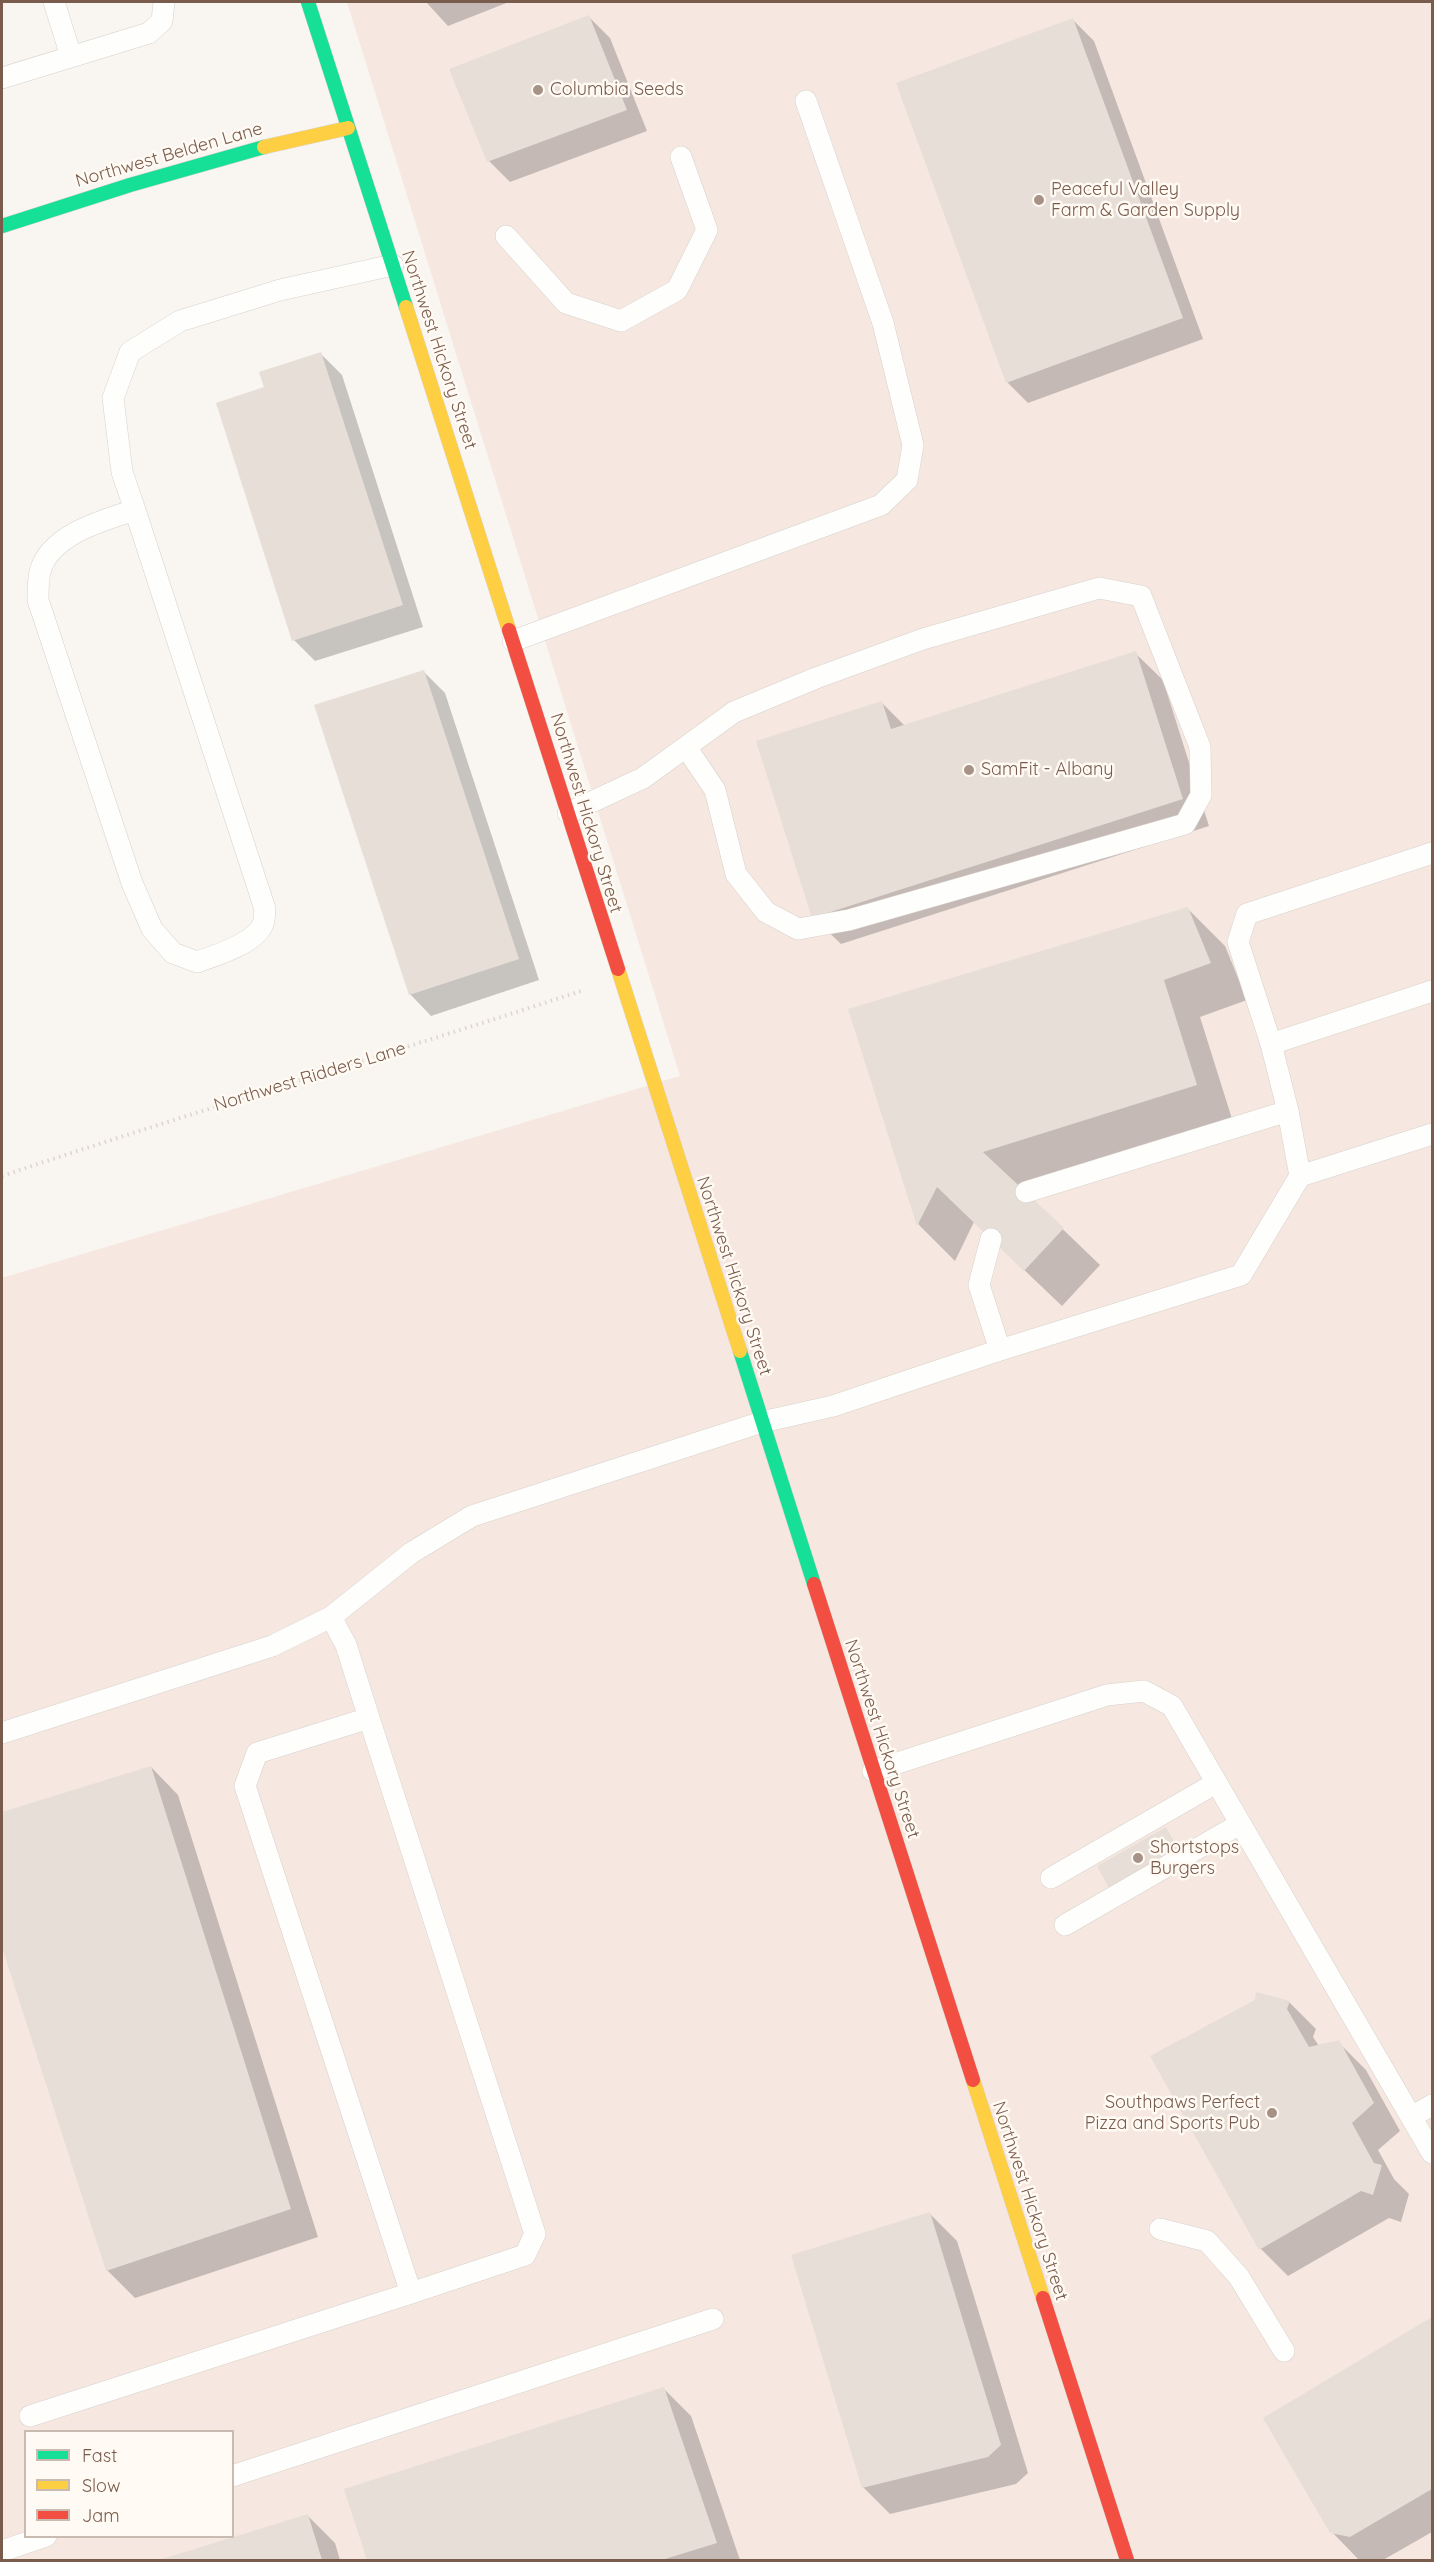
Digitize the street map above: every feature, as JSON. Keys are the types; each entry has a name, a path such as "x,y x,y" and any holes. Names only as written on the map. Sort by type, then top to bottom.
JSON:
{"street":[{"name":"Northwest Hickory Street","path":"308,2 1127,2560"},
{"name":"Northwest Belden Lane","path":"2,226 82,199 263,146 348,128"}],"lane":[{"path":"54,2 71,56"},
{"path":"2,78 149,33 162,21 164,2"},
{"path":"513,641 881,505 907,480 913,446 883,323 806,101"},
{"path":"506,236 566,303 621,321 678,290 707,230 681,157"},
{"path":"135,510 100,521 50,552 40,571 38,600 132,882 148,920 152,929 173,953 197,962 228,951 254,935 263,925 265,909 135,510 122,472 113,398 130,352 180,321 280,290 393,265"},
{"path":"568,813 643,778 734,712 816,678 923,639 1099,588 1141,597 1200,747 1201,795 1185,824 849,920 798,929 766,912 736,874 715,790 686,747"},
{"path":"2,1733 272,1646 331,1617 411,1553 472,1516 762,1422 833,1406 1000,1350 1241,1275 1300,1176 1288,1111 1271,1044 1238,942 1247,914 1432,853"},
{"path":"1271,1044 1432,991"},
{"path":"1026,1192 1288,1111"},
{"path":"1300,1176 1432,1134"},
{"path":"991,1239 979,1285 1000,1350"},
{"path":"30,2416 525,2255 535,2235 346,1645 331,1617"},
{"path":"873,1771 1107,1695 1144,1691 1172,1707 1432,2153"},
{"path":"369,1718 257,1754 245,1785 411,2293"},
{"path":"1051,1878 1216,1783"},
{"path":"1065,1925 1240,1824"},
{"path":"1411,2117 1432,2105"},
{"path":"1160,2229 1207,2241 1239,2277 1284,2350"},
{"path":"234,2475 713,2319"},
{"path":"2,2551 40,2538"}],"path":[{"name":"Northwest Ridders Lane","path":"2,1176 184,1114 441,1037 619,979"}],"shaded area":[{"path":"347,2 1432,2 1432,2560 2,2560 2,1278 680,1076"}],"building":[{"name":"Columbia Seeds","path":"589,15 627,110 487,162 449,69"},
{"name":"Peaceful Valley Farm & Garden Supply","path":"1073,18 1183,318 1006,383 896,83"},
{"path":"321,352 403,605 292,641 216,403 264,387 259,372"},
{"name":"SamFit - Albany","path":"1136,651 1183,799 812,918 756,741 882,701 891,729"},
{"path":"424,670 519,959 409,995 314,705"},
{"path":"1188,907 1211,963 1164,980 1197,1085 983,1152 1064,1228 1024,1271 937,1187 917,1226 848,1009"},
{"path":"151,1766 291,2209 106,2271 2,1947 2,1812"},
{"name":"Shortstops Burgers","path":"1166,1827 1178,1850 1110,1890 1097,1866"},
{"name":"Southpaws Perfect Pizza and Sports Pub","path":"1256,1992 1290,2001 1287,2009 1309,2047 1339,2040 1374,2103 1352,2123 1374,2163 1382,2165 1373,2195 1361,2191 1259,2250 1150,2056 1255,2000"},
{"path":"930,2212 1001,2445 988,2457 862,2488 791,2255"},
{"path":"1432,2317 1432,2489 1350,2537 1330,2533 1263,2418"},
{"path":"664,2387 717,2543 662,2560 367,2560 344,2489"},
{"path":"308,2514 322,2560 159,2560"}],"traffic: fast":[{"path":"308,2 406,307"},
{"path":"2,226 130,185 264,147"},
{"path":"740,1351 814,1584"}],"traffic: slow":[{"path":"264,147 348,128"},
{"path":"406,307 509,630"},
{"path":"618,969 740,1351"},
{"path":"973,2080 1043,2298"}],"traffic: jam":[{"path":"509,630 618,969"},
{"path":"814,1584 973,2080"},
{"path":"1043,2298 1127,2560"}],"place":[{"name":"Columbia Seeds","path":"538,90"},
{"name":"Peaceful Valley Farm & Garden Supply","path":"1039,200"},
{"name":"SamFit - Albany","path":"969,770"},
{"name":"Shortstops Burgers","path":"1138,1858"},
{"name":"Southpaws Perfect Pizza and Sports Pub","path":"1272,2113"}]}
